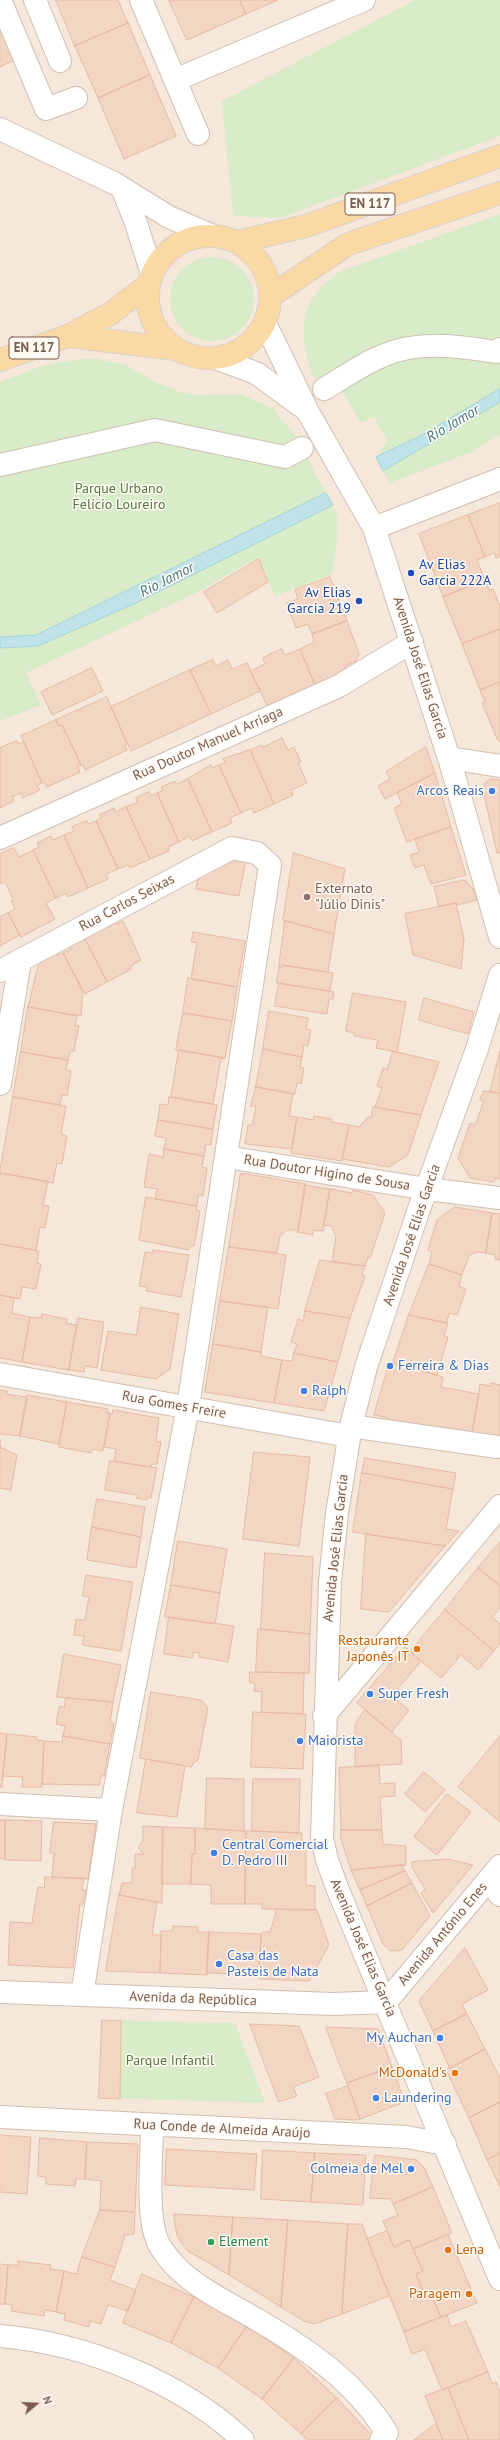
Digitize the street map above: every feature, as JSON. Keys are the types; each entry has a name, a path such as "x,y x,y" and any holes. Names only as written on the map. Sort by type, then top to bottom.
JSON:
{"main road":[{"name":"EN 117","path":"237,242 306,226 500,156"},
{"name":"EN 117","path":"271,296 348,244 500,193"},
{"name":"EN 117","path":"0,360 68,336 110,314 150,279 162,257 175,245 192,238 211,235 237,242 251,251 261,264 268,280 271,296 265,322 253,340 236,353 215,358 195,357 176,349 68,336"},
{"name":"EN 117","path":"150,279 148,302 153,320 162,336 176,349"}],"street":[{"path":"0,0 46,109 76,98"},
{"path":"35,0 60,61"},
{"path":"141,0 198,134"},
{"path":"176,80 364,0"},
{"path":"0,129 122,188 169,216 211,235"},
{"path":"122,188 136,223 150,279"},
{"name":"Avenida José Elias Garcia","path":"265,322 308,412 368,519 412,642 449,758 500,937"},
{"path":"324,390 382,355 414,348 448,345 496,352 500,349"},
{"name":"Avenida José Elias Garcia","path":"215,358 256,373 308,412"},
{"path":"0,465 155,430 285,457 302,448"},
{"path":"368,519 500,479"},
{"name":"Rua Doutor Manuel Arriaga","path":"0,838 339,686 412,642"},
{"path":"449,758 500,766"},
{"name":"Rua Carlos Seixas","path":"0,971 232,848 257,852 270,864 226,1157"},
{"path":"0,1084 20,961"},
{"name":"Avenida José Elias Garcia","path":"500,975 477,1050 427,1189 366,1367 350,1431 330,1582 324,1716 322,1838 327,1860 338,1890 386,2002 500,2279"},
{"path":"82,1996 111,1810 188,1407 226,1157"},
{"name":"Rua Doutor Higino de Sousa","path":"226,1157 427,1189 500,1198"},
{"name":"Rua Gomes Freire","path":"0,1374 188,1407 350,1431 497,1447"},
{"path":"324,1716 500,1506"},
{"path":"0,1804 111,1810"},
{"name":"Avenida António Enes","path":"386,2002 496,1880"},
{"name":"Avenida da República","path":"0,1992 333,2004 386,2002"},
{"name":"Rua Conde de Almeida Araújo","path":"0,2117 152,2126 406,2137 445,2144"},
{"path":"152,2126 152,2221 159,2246 182,2273 215,2296 320,2359 359,2396 384,2436"},
{"path":"0,2336 28,2338 93,2356 160,2382 220,2419 244,2440"}],"shaded area":[{"path":"0,0 500,0 500,2440 0,2440"}],"green space":[{"path":"415,0 500,0 500,136 280,218 233,216 222,101"},
{"path":"500,214 500,435 469,453 390,483 376,457 387,441 374,416 361,423 332,375 327,378 313,377 305,346 304,332 308,307 315,295 339,272"},
{"path":"212,257 228,260 242,269 251,283 254,299 251,315 242,329 228,338 212,341 196,338 182,329 173,315 170,299 173,283 182,269 196,260"},
{"name":"Parque Urbano Felício Loureiro","path":"82,359 98,359 126,365 153,381 180,392 196,395 241,394 274,409 297,438 337,515 338,531 332,574 275,596 259,557 198,592 26,673 41,705 0,721 0,382 47,364"},
{"name":"Parque Infantil","path":"102,2020 235,2023 265,2103 99,2098"}],"water":[{"name":"Rio Jamor","path":"500,389 500,402 383,471 376,457 422,435"},
{"name":"Rio Jamor","path":"326,493 333,505 138,602 38,646 0,648 0,637 36,635"}],"building":[{"path":"56,0 118,0 128,23 75,46"},
{"path":"169,0 240,0 246,14 187,40"},
{"path":"240,0 278,0 246,14"},
{"path":"0,14 19,58 0,67"},
{"path":"128,23 150,75 98,98 75,46"},
{"path":"150,75 176,136 124,159 98,98"},
{"path":"500,503 500,556 496,558 494,553 485,557 468,515"},
{"path":"468,515 485,557 477,560 485,580 443,597 419,534"},
{"path":"259,559 268,582 217,613 204,592"},
{"path":"330,577 347,621 312,634 308,624 296,628 286,603 298,599 295,590"},
{"path":"485,580 489,590 493,589 500,606 500,629 462,644 443,597"},
{"path":"347,621 359,654 356,661 345,666 347,670 315,685 300,649 314,642 312,634"},
{"path":"500,629 500,682 480,690 462,644"},
{"path":"282,649 285,655 300,649 315,685 268,707 250,671 265,664 263,658"},
{"path":"213,660 216,666 228,660 232,669 247,663 260,691 211,714 190,670"},
{"path":"92,668 103,691 52,715 41,692"},
{"path":"190,670 211,714 131,751 111,707"},
{"path":"500,682 500,742 497,739 482,703 485,702 480,690"},
{"path":"107,697 127,744 125,745 127,750 85,770 83,765 81,765 62,725 59,726 56,720"},
{"path":"56,720 59,726 62,725 81,765 78,767 80,772 47,787 45,782 42,783 21,736"},
{"path":"282,738 288,750 294,747 301,762 298,763 307,783 291,790 293,795 274,804 250,750 262,745 263,747"},
{"path":"17,741 18,744 24,742 42,783 37,785 40,790 23,798 21,793 12,797 14,801 0,808 0,748"},
{"path":"426,747 435,773 385,799 378,786 390,779 386,772"},
{"path":"250,750 274,804 254,813 252,808 241,813 219,765 225,762 223,759"},
{"path":"211,765 212,768 219,765 241,813 230,818 232,823 212,832 188,779"},
{"path":"435,773 451,827 407,842 394,808 402,804 397,793"},
{"path":"188,779 212,832 192,841 190,836 179,842 157,793 163,790 161,787 175,781 176,784"},
{"path":"491,779 500,780 500,853 497,853 483,790 485,783"},
{"path":"149,792 151,796 157,793 179,842 168,847 169,851 150,859 126,807 137,802 136,798"},
{"path":"126,807 150,859 130,868 128,865 118,869 96,821 101,818 99,815 114,808 115,812"},
{"path":"87,821 88,824 96,821 118,869 106,874 108,879 88,888 64,835 74,831 72,827"},
{"path":"451,827 466,875 431,884 424,865 415,868 410,855 419,852 415,839"},
{"path":"64,835 88,888 68,897 66,893 56,898 33,850 39,847 37,843 51,836 53,840"},
{"path":"14,848 19,857 33,850 56,898 46,903 55,919 21,937 8,913 15,909 11,901 14,901 5,882 0,884 0,854"},
{"path":"294,853 345,869 334,934 283,920"},
{"path":"231,857 246,860 239,896 196,889 199,874"},
{"path":"465,880 474,890 477,900 457,905 456,903 439,907 434,887"},
{"path":"456,903 464,939 461,969 413,955 405,914"},
{"path":"8,913 20,935 0,946 0,917"},
{"path":"115,920 117,924 123,921 141,960 133,964 130,970 107,982 84,937"},
{"path":"285,921 334,934 328,972 282,965 281,968 279,968"},
{"path":"193,932 245,941 237,987 191,979 197,943 192,942"},
{"path":"84,937 107,982 85,994 63,953 71,949 69,945"},
{"path":"55,953 57,956 63,953 83,992 81,1016 28,1007 38,966 43,960"},
{"path":"282,965 333,973 330,991 276,983 279,968 281,968"},
{"path":"188,978 237,987 232,1021 183,1013"},
{"path":"279,983 334,992 333,999 329,999 327,1014 275,1006"},
{"path":"353,993 406,1002 397,1052 376,1048 378,1040 354,1036 354,1033 346,1031"},
{"path":"424,998 474,1012 468,1034 419,1020"},
{"path":"28,1007 77,1016 75,1025 79,1026 74,1051 70,1051 68,1060 21,1052"},
{"path":"269,1011 308,1018 306,1029 311,1030 308,1046 304,1045 302,1057 263,1049"},
{"path":"183,1013 232,1021 225,1058 176,1050"},
{"path":"263,1049 302,1057 300,1067 304,1068 301,1084 297,1083 295,1094 256,1087"},
{"path":"179,1050 225,1058 221,1059 213,1104 171,1097"},
{"path":"393,1051 439,1062 421,1115 375,1107 382,1088 377,1086 383,1068 387,1069"},
{"path":"500,1051 500,1093 490,1092"},
{"path":"21,1052 68,1060 66,1070 71,1071 67,1096 62,1095 60,1105 13,1097"},
{"path":"256,1087 293,1094 289,1116 297,1117 292,1149 245,1144 248,1125 252,1125 256,1106 251,1106"},
{"path":"484,1091 500,1093 500,1179 495,1178 494,1182 470,1178 458,1158 470,1123 475,1125 484,1101 480,1100"},
{"path":"13,1097 66,1106 61,1134 67,1136 62,1164 57,1163 53,1183 0,1173"},
{"path":"169,1097 217,1105 213,1129 158,1120 160,1104 168,1105"},
{"path":"373,1107 421,1115 408,1155 389,1167 342,1159 349,1125 359,1127 368,1117 371,1117"},
{"path":"314,1116 332,1119 331,1122 349,1125 342,1161 291,1153 297,1117 313,1120"},
{"path":"158,1120 213,1129 211,1145 206,1144 204,1156 164,1149 166,1138 155,1136"},
{"path":"164,1149 204,1156 202,1167 207,1168 203,1196 198,1195 197,1206 155,1199 157,1189 144,1187 149,1154 163,1157"},
{"path":"0,1173 48,1181 43,1205 49,1206 45,1228 40,1227 36,1250 0,1244"},
{"path":"241,1173 306,1184 298,1230 287,1230 280,1236 277,1253 229,1247"},
{"path":"305,1185 330,1189 323,1231 313,1230 313,1235 298,1232"},
{"path":"330,1189 352,1193 353,1190 373,1195 385,1213 370,1258 368,1257 365,1266 332,1262 336,1236 331,1226 324,1225"},
{"path":"146,1197 197,1206 196,1210 200,1211 194,1246 190,1246 189,1250 139,1240"},
{"path":"455,1207 492,1213 486,1253 478,1252 469,1255 462,1275 429,1264 432,1252 428,1250 437,1220"},
{"path":"492,1213 500,1214 500,1260 495,1259 496,1255 486,1253"},
{"path":"0,1244 39,1251 37,1263 41,1264 36,1289 22,1287 20,1299 0,1295"},
{"path":"229,1247 286,1255 278,1309 220,1301"},
{"path":"153,1250 189,1255 181,1297 146,1291 147,1287 139,1286 145,1252 153,1253"},
{"path":"320,1260 365,1266 362,1274 365,1276 350,1318 305,1311"},
{"path":"429,1264 462,1275 459,1286 466,1289 457,1315 450,1313 446,1323 409,1315"},
{"path":"0,1295 14,1298 12,1313 30,1317 22,1362 0,1358"},
{"path":"220,1301 268,1307 261,1352 213,1344"},
{"path":"141,1307 179,1314 170,1369 156,1379 101,1370 108,1331 136,1335"},
{"path":"305,1311 350,1318 338,1362 294,1353 297,1344 291,1342 298,1319 303,1321"},
{"path":"42,1314 67,1319 66,1323 77,1325 69,1370 22,1362 30,1317 41,1318"},
{"path":"409,1315 448,1323 444,1336 448,1337 437,1375 393,1363"},
{"path":"78,1318 104,1322 97,1368 85,1366 84,1372 69,1370"},
{"path":"213,1344 261,1352 261,1356 282,1360 274,1403 205,1392"},
{"path":"294,1353 338,1362 324,1411 274,1403 282,1360 292,1361"},
{"path":"390,1362 443,1377 441,1387 479,1394 471,1439 387,1425 388,1418 374,1415"},
{"path":"491,1383 500,1385 500,1444 471,1439 480,1384 491,1386"},
{"path":"0,1390 7,1391 6,1394 26,1397 27,1400 20,1436 0,1434"},
{"path":"27,1395 67,1402 59,1444 20,1436"},
{"path":"67,1402 108,1409 107,1413 110,1413 103,1451 93,1449 91,1453 59,1447"},
{"path":"113,1410 159,1418 156,1441 161,1442 157,1464 152,1464 151,1467 114,1461 116,1449 104,1447 110,1413 112,1414"},
{"path":"0,1447 17,1455 11,1490 0,1488"},
{"path":"254,1452 310,1457 299,1546 243,1539"},
{"path":"365,1458 456,1473 453,1489 362,1473"},
{"path":"110,1461 157,1468 151,1498 147,1497 147,1500 136,1498 137,1495 105,1490"},
{"path":"362,1473 453,1489 446,1529 459,1531 445,1546 353,1532"},
{"path":"97,1499 145,1507 141,1537 92,1527"},
{"path":"92,1527 141,1537 136,1568 87,1560"},
{"path":"366,1534 445,1546 389,1612 361,1609"},
{"path":"178,1541 227,1549 220,1593 171,1585"},
{"path":"500,1542 500,1586 478,1568"},
{"path":"265,1553 313,1557 310,1634 261,1629"},
{"path":"478,1568 500,1586 500,1608 492,1617 500,1624 500,1643 494,1651 445,1610"},
{"path":"86,1575 133,1582 121,1651 82,1645 84,1636 74,1635 76,1619 85,1620 89,1597 83,1596"},
{"path":"171,1585 220,1593 215,1624 165,1617"},
{"path":"445,1610 494,1651 478,1670 461,1655 441,1678 410,1652"},
{"path":"169,1617 234,1626 228,1662 199,1657 200,1653 193,1652 193,1658 164,1654"},
{"path":"258,1629 310,1634 309,1673 256,1672"},
{"path":"405,1647 421,1661 396,1691 399,1693 395,1699 409,1710 392,1732 357,1703"},
{"path":"64,1654 121,1665 113,1702 57,1697"},
{"path":"250,1672 304,1673 303,1714 261,1712 262,1692 254,1691 255,1683 250,1683"},
{"path":"151,1692 201,1700 208,1708 198,1760 193,1763 192,1767 140,1758"},
{"path":"66,1698 113,1702 110,1723 114,1723 110,1744 63,1736 65,1726 56,1724 59,1706 64,1707"},
{"path":"365,1710 401,1740 402,1764 355,1767 355,1724"},
{"path":"253,1712 306,1714 303,1769 251,1767"},
{"path":"0,1733 7,1734 2,1787 0,1787"},
{"path":"7,1734 37,1737 37,1740 44,1741 42,1787 22,1787 23,1777 3,1776"},
{"path":"63,1736 110,1744 104,1776 101,1776 99,1785 42,1784 44,1741 62,1742"},
{"path":"500,1736 500,1822 458,1787"},
{"path":"146,1759 185,1766 177,1817 137,1813"},
{"path":"379,1765 380,1784 395,1783 395,1796 380,1797 382,1830 341,1830 339,1768"},
{"path":"424,1772 445,1790 425,1812 405,1794"},
{"path":"207,1778 244,1779 244,1831 205,1829"},
{"path":"253,1779 300,1779 299,1833 252,1831"},
{"path":"447,1794 471,1812 437,1855 414,1837"},
{"path":"0,1820 5,1820 5,1859 0,1859"},
{"path":"5,1820 42,1821 41,1861 5,1860"},
{"path":"54,1822 96,1824 88,1879 52,1877 54,1853 50,1853"},
{"path":"143,1826 163,1827 162,1903 119,1895 122,1883 132,1883 132,1868 135,1868 135,1854 144,1854 138,1848 143,1840"},
{"path":"163,1827 195,1828 195,1854 192,1854 191,1884 162,1884"},
{"path":"195,1828 246,1831 245,1904 211,1904 211,1885 191,1884 192,1854 195,1854"},
{"path":"341,1830 382,1830 383,1844 406,1846 406,1865 351,1870 341,1839"},
{"path":"246,1831 302,1833 302,1843 306,1843 306,1885 315,1886 315,1910 262,1909 262,1904 245,1904"},
{"path":"448,1859 473,1865 433,1913 421,1893 425,1889 412,1867 412,1862"},
{"path":"402,1865 405,1871 360,1890 351,1870"},
{"path":"405,1871 412,1883 367,1906 360,1890"},
{"path":"45,1877 84,1878 82,1890 86,1890 83,1904 80,1904 73,1968 8,1965 10,1922 32,1923 38,1887 44,1888"},
{"path":"412,1883 430,1916 402,1950 390,1951 383,1944 367,1906"},
{"path":"119,1895 157,1902 152,1935 161,1935 160,1973 106,1971"},
{"path":"277,1909 317,1910 329,1945 309,1981 259,1979 261,1934 263,1932 270,1932"},
{"path":"173,1926 198,1927 198,1932 209,1932 207,1975 160,1973 161,1931 172,1931"},
{"path":"209,1932 261,1934 259,1975 207,1973"},
{"path":"465,1948 488,1990 462,2004 467,2014 433,2031 419,2001"},
{"path":"467,2014 485,2049 450,2069 433,2031"},
{"path":"102,2020 121,2021 120,2099 99,2098"},
{"path":"250,2024 299,2026 319,2077 293,2087 297,2096 279,2102"},
{"path":"326,2027 378,2029 392,2067 347,2083"},
{"path":"485,2049 500,2078 500,2102 469,2118 446,2070"},
{"path":"392,2067 405,2102 360,2119 347,2083"},
{"path":"348,2086 360,2119 335,2119 326,2094"},
{"path":"500,2102 500,2153 487,2160 469,2118"},
{"path":"0,2135 31,2137 27,2194 0,2192"},
{"path":"40,2138 87,2142 85,2179 76,2179 75,2186 46,2184 46,2177 38,2176"},
{"path":"87,2142 138,2144 135,2212 100,2210 101,2181 85,2179"},
{"path":"167,2149 257,2154 254,2190 165,2185"},
{"path":"263,2150 315,2153 311,2202 261,2199"},
{"path":"315,2153 366,2155 363,2205 311,2202"},
{"path":"500,2153 500,2187 487,2160"},
{"path":"375,2155 417,2160 424,2167 433,2187 393,2204 391,2199 370,2198"},
{"path":"433,2187 452,2233 413,2249 409,2240 394,2247 383,2221 398,2215 393,2204"},
{"path":"100,2210 135,2212 134,2234 125,2235 115,2267 82,2257"},
{"path":"174,2214 233,2217 229,2275 188,2251 177,2235"},
{"path":"233,2217 288,2220 281,2307 229,2275"},
{"path":"288,2220 348,2224 342,2314 314,2324 304,2321 281,2307"},
{"path":"348,2224 362,2224 389,2296 342,2314"},
{"path":"387,2231 394,2247 409,2240 423,2271 416,2274 426,2298 432,2296 441,2317 404,2332 367,2239"},
{"path":"448,2235 477,2303 441,2317 432,2296 426,2298 416,2274 423,2271 413,2249"},
{"path":"82,2257 115,2267 110,2280 136,2290 128,2311 108,2305 101,2324 90,2321 89,2327 64,2320 65,2314 56,2312 64,2271 76,2274"},
{"path":"18,2261 51,2265 50,2269 64,2271 56,2312 45,2310 44,2316 11,2311 12,2305 5,2304 8,2265 18,2265"},
{"path":"0,2264 8,2265 5,2304 0,2304"},
{"path":"142,2274 194,2297 171,2343 123,2323"},
{"path":"194,2297 247,2326 218,2368 171,2343"},
{"path":"447,2315 451,2327 466,2321 488,2372 442,2390 425,2349 412,2354 404,2332"},
{"path":"247,2326 294,2358 262,2399 218,2368"},
{"path":"294,2358 337,2398 301,2434 262,2399"},
{"path":"488,2372 492,2384 496,2382 500,2393 500,2440 469,2440 448,2388"},
{"path":"448,2388 469,2440 443,2440 425,2396"},
{"path":"337,2398 376,2440 307,2440 301,2434"},
{"path":"436,2424 443,2440 414,2440"}],"place":[{"name":"Av Elias Garcia 222A","path":"411,573"},
{"name":"Av Elias Garcia 219","path":"359,601"},
{"name":"Arcos Reais","path":"492,791"},
{"name":"Externato \"Júlio Dinis\"","path":"307,897"},
{"name":"Ferreira & Dias","path":"390,1366"},
{"name":"Ralph","path":"304,1391"},
{"name":"Restaurante Japonês IT","path":"417,1649"},
{"name":"Super Fresh","path":"370,1694"},
{"name":"Maiorista","path":"300,1741"},
{"name":"Central Comercial D. Pedro III","path":"214,1853"},
{"name":"Casa das Pasteis de Nata","path":"219,1964"},
{"name":"My Auchan","path":"440,2038"},
{"name":"McDonald's","path":"455,2073"},
{"name":"Laundering","path":"376,2098"},
{"name":"Colmeia de Mel","path":"411,2169"},
{"name":"Element","path":"211,2242"},
{"name":"Lena","path":"448,2250"},
{"name":"Paragem","path":"469,2294"}]}
